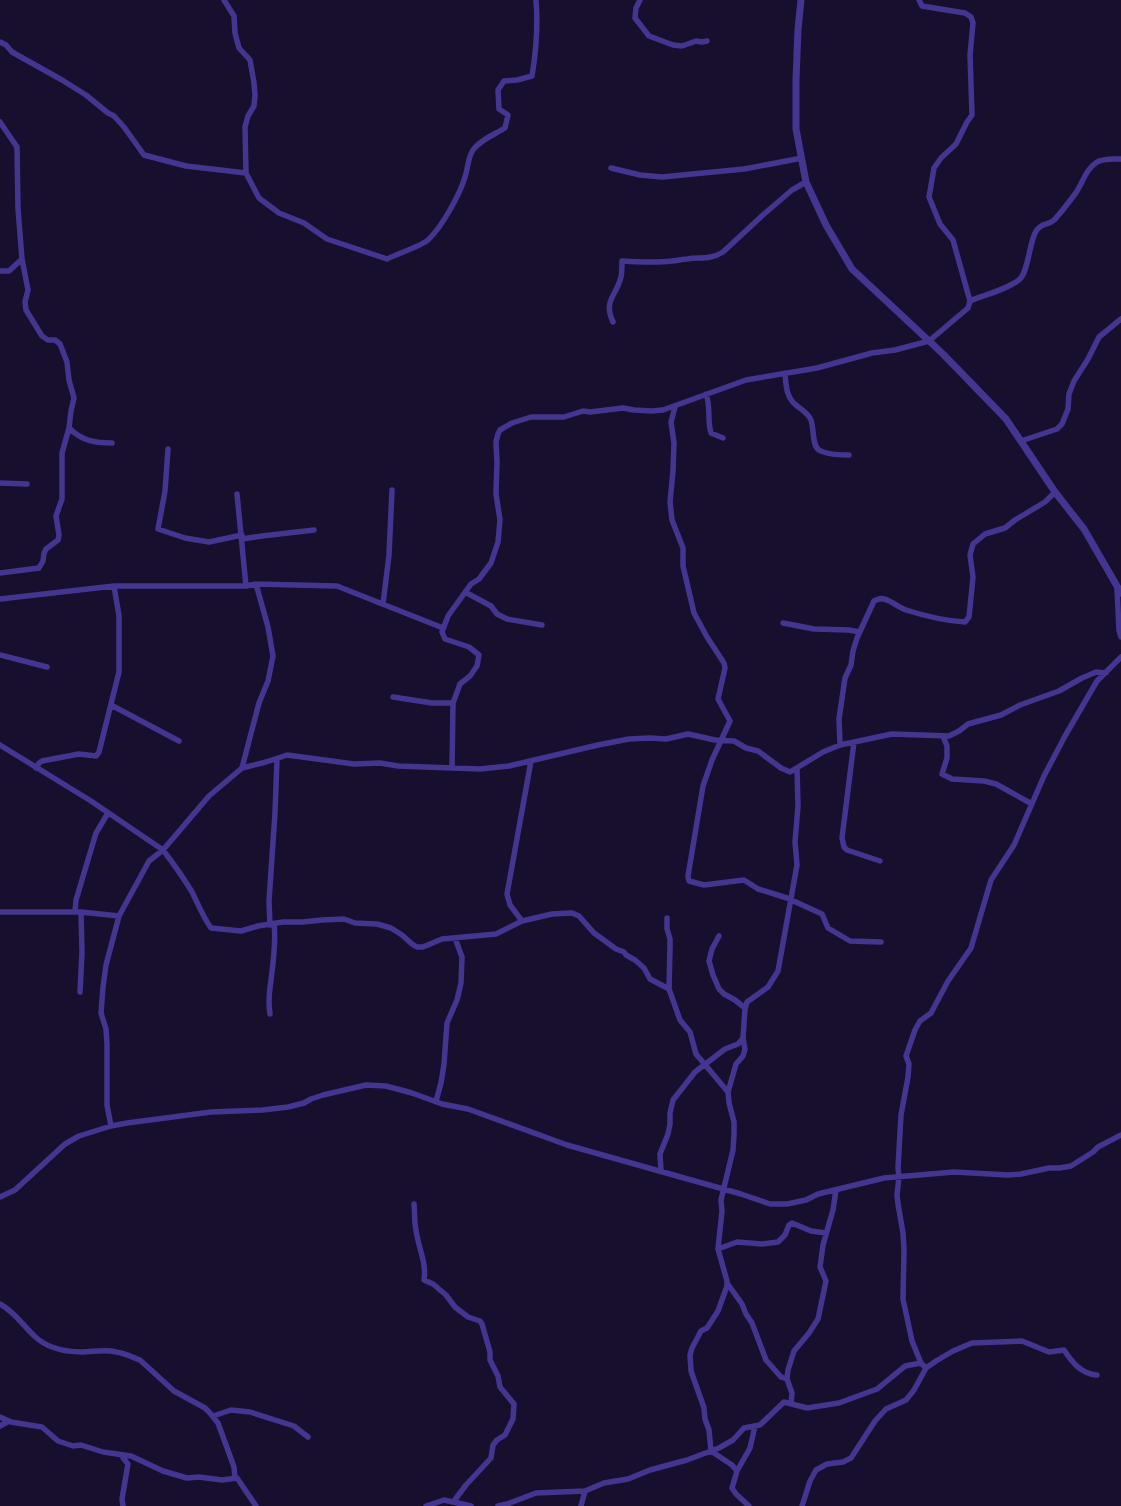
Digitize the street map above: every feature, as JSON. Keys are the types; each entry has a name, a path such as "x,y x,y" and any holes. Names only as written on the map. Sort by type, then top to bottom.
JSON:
{"street":[{"path":"224,0 234,16 235,33 239,48 250,60 255,95 254,106 248,116 245,127 246,174 259,198 279,213 304,223 327,239 387,259 427,241 439,227 454,202 465,178 472,152 489,137 505,128 508,115 499,109 498,90 504,81 517,80 532,76 538,9 536,0"},
{"path":"640,0 636,8 635,18 649,36 673,45 682,46 696,41 707,41"},
{"path":"801,0 796,80 796,129 806,182 826,225 852,269 929,341 1006,419 1055,492 1084,529 1119,590 1119,630 1121,637"},
{"path":"452,768 453,703 460,684 470,676 477,666 479,655 469,647 445,639 443,636 443,628 448,616 465,592 471,584 479,579 491,562 498,542 500,520 496,494 496,442 500,430 512,423 531,417 564,417 583,411 590,412 623,408 652,411 663,410 675,407 685,401 746,380 817,368 872,353 895,350 929,341 968,308 970,301 954,240 940,224 929,197 934,168 941,158 956,144 972,115 970,55 973,23 971,17 965,13 922,6 919,0"},
{"path":"0,42 6,45 12,52 86,95 114,116 144,154 186,166 246,174"},
{"path":"0,122 16,147 18,209 22,259 28,290 25,302 26,310 42,336 48,340 56,340 60,344 67,362 69,380 74,398 69,428 62,452 62,499 56,516 59,535 58,540 46,549 43,562 39,568 0,573"},
{"path":"611,168 640,175 662,177 744,169 802,158"},
{"path":"970,301 1010,286 1018,280 1025,273 1029,250 1035,232 1041,225 1055,220 1075,194 1083,177 1099,160 1121,159"},
{"path":"613,322 609,314 609,302 621,277 622,261 674,261 685,259 702,259 719,255 792,190 806,182"},
{"path":"0,271 9,271 22,259"},
{"path":"1021,441 1057,429 1062,424 1068,409 1069,394 1074,381 1099,337 1121,319"},
{"path":"785,373 788,394 795,404 810,418 814,427 814,440 816,447 823,452 849,455"},
{"path":"706,394 709,403 709,426 711,434 723,438"},
{"path":"675,407 671,422 674,443 673,482 670,502 672,520 683,548 683,566 694,613 707,637 724,663 725,668 718,699 730,721 712,760 704,786 688,876 689,881 704,886 744,880 758,889 790,899 822,914 828,928 850,941 881,942"},
{"path":"69,428 84,440 98,443 112,443"},
{"path":"168,449 165,491 158,529 185,538 209,542 242,537 314,530"},
{"path":"0,483 27,484"},
{"path":"383,604 389,555 392,490"},
{"path":"840,745 839,719 845,678 851,665 853,651 860,632 874,600 881,598 905,609 965,622 969,617 973,577 970,555 973,544 985,534 1005,528 1015,520 1045,502 1055,492"},
{"path":"237,494 246,586"},
{"path":"0,599 114,586 246,586 256,584 337,586 443,628"},
{"path":"242,768 259,703 268,681 273,656 268,627 256,584"},
{"path":"36,768 42,761 79,754 96,756 98,754 120,664 119,616 114,586"},
{"path":"465,592 491,606 497,614 507,619 542,625"},
{"path":"783,623 814,629 849,630 860,632"},
{"path":"0,655 47,667"},
{"path":"926,1368 921,1363 912,1341 903,1299 904,1250 897,1195 899,1177 900,1127 908,1077 908,1064 906,1056 920,1021 931,1013 948,981 971,948 991,880 1014,845 1065,736 1097,681 1121,655"},
{"path":"111,1126 107,1105 106,1029 101,1013 106,965 120,916 149,861 163,850 209,796 242,768 287,755 354,764 380,763 398,766 480,769 509,766 598,744 629,739 666,739 688,734 722,741 734,741 746,748 758,751 781,768 790,772 823,752 840,745 892,734 949,736 968,724 1001,715 1020,705 1059,691 1096,672 1106,673"},
{"path":"393,697 432,703 453,703"},
{"path":"111,705 179,741"},
{"path":"942,736 947,746 947,758 942,774 952,779 984,781 996,784 1032,804"},
{"path":"854,742 842,838 844,847 847,850 880,861"},
{"path":"0,745 108,813 163,850 178,870 192,893 205,920 211,928 241,931 258,926 283,922 344,919 355,923 377,924 391,928 417,947 423,947 442,939 496,934 522,921 558,914 575,914 594,933 616,949 624,952 626,955 635,960 644,968 650,978 669,989"},
{"path":"270,1014 268,1003 274,937 269,902 277,759"},
{"path":"522,921 510,905 507,894 531,761"},
{"path":"787,1379 781,1377 766,1360 752,1323 742,1304 727,1283 718,1249 722,1211 721,1200 733,1150 734,1135 734,1122 728,1092 736,1064 743,1056 745,1049 743,1038 745,1008 747,1002 768,987 778,971 797,865 795,842 798,806 797,768"},
{"path":"80,992 82,952 76,900 96,833 108,813"},
{"path":"0,912 78,912 120,916"},
{"path":"667,918 667,929 670,939 669,989 680,1020 690,1032 696,1054 728,1092"},
{"path":"719,936 712,949 709,961 713,975 719,989 745,1008"},
{"path":"436,1101 441,1084 444,1064 447,1023 457,1000 461,983 462,957 455,938"},
{"path":"661,1171 660,1154 668,1134 673,1100 695,1072 725,1049 738,1044 743,1038"},
{"path":"0,1197 15,1190 65,1144 79,1136 111,1126 211,1112 263,1110 288,1107 304,1103 311,1099 366,1085 386,1086 442,1104 468,1109 567,1146 661,1171 770,1204 787,1204 806,1200 818,1194 884,1178 954,1172 1008,1175 1071,1166 1093,1152 1098,1147 1121,1135"},
{"path":"791,1403 792,1393 787,1379 790,1361 794,1351 818,1319 826,1281 820,1267 836,1190"},
{"path":"414,1204 415,1229 422,1255 425,1273 424,1280 446,1295 455,1307 468,1317 480,1321 490,1352 490,1360 498,1376 500,1387 514,1404 513,1419 505,1435 497,1440 494,1445 491,1458 466,1484 454,1501"},
{"path":"718,1249 738,1242 762,1244 778,1242 785,1235 789,1225 792,1223 811,1231 826,1234"},
{"path":"711,1451 709,1430 705,1419 704,1408 692,1371 690,1355 701,1331 707,1328 718,1311 727,1283"},
{"path":"0,1304 6,1307 22,1321 30,1334 41,1343 52,1348 82,1352 116,1352 140,1360 174,1391 205,1408 218,1423 234,1467 235,1478"},
{"path":"802,1506 810,1481 816,1470 827,1464 843,1462 851,1458 875,1421 886,1409 906,1400 914,1390 926,1368 953,1351 972,1343 1022,1341 1048,1352 1064,1350 1076,1366 1090,1375 1097,1375"},
{"path":"910,1365 918,1354"},
{"path":"498,1506 507,1505 536,1493 586,1491 604,1483 628,1479 711,1451 733,1440 744,1428 760,1425 784,1402 807,1408 845,1401 877,1389 885,1384 896,1372 910,1365 921,1363"},
{"path":"212,1416 232,1410 250,1412 294,1426 308,1437"},
{"path":"0,1417 8,1421 42,1427 58,1441 73,1446 81,1445 103,1452 131,1456 163,1471 186,1478 199,1477 222,1480 237,1478 244,1486 256,1506"},
{"path":"0,1426 8,1421"},
{"path":"749,1506 736,1494 732,1488 737,1471 750,1448 755,1426"},
{"path":"711,1451 732,1465 737,1471"},
{"path":"123,1506 122,1500 128,1464 123,1458 124,1455"},
{"path":"581,1506 586,1491"},
{"path":"426,1506 444,1500 471,1506"}]}
